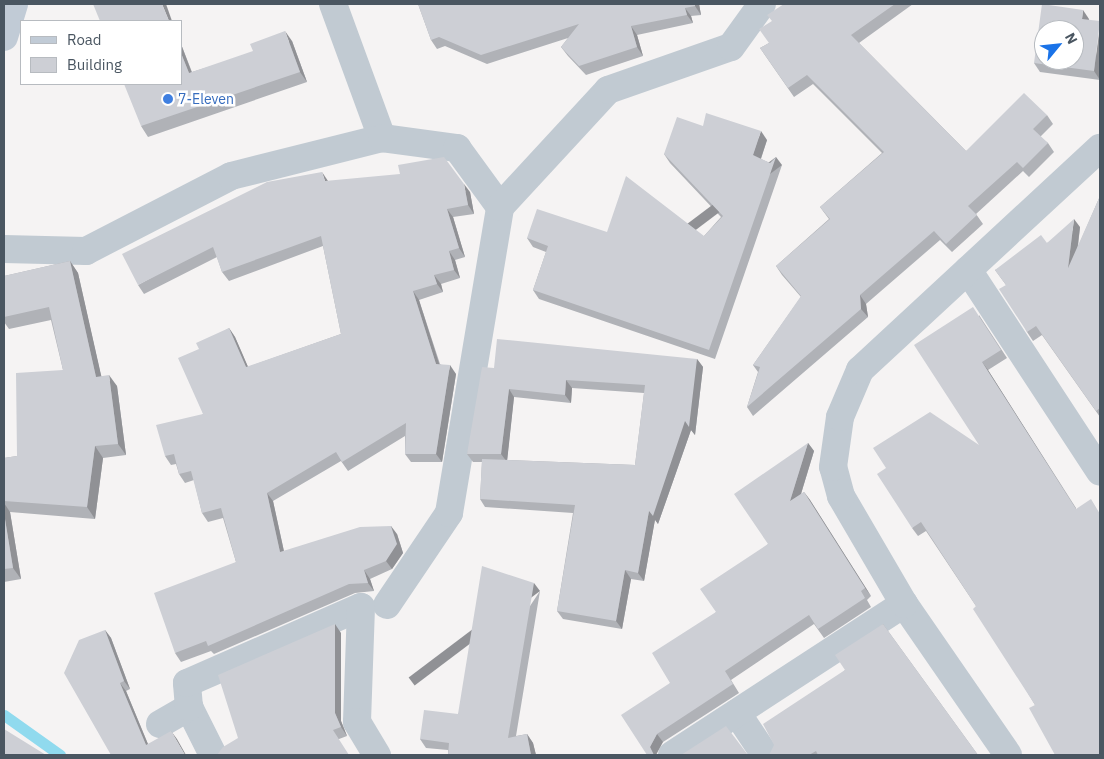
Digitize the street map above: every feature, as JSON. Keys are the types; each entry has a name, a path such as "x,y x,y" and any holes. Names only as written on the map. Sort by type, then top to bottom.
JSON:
{"street":[{"path":"4,37 14,4"},
{"path":"333,4 382,138"},
{"path":"388,605 449,513 500,207 608,90 731,47 762,4"},
{"path":"4,249 86,251 231,176 382,138 457,148 500,207"},
{"path":"1008,755 904,604 841,496 833,467 840,417 860,370 1100,148"},
{"path":"968,270 1097,458"},
{"path":"672,755 904,604"},
{"path":"213,755 189,707 187,683 361,607 357,722 378,755"},
{"path":"160,724 189,707"},
{"path":"737,713 765,755"}],"building":[{"path":"93,4 162,4 169,20 100,20"},
{"path":"418,4 695,4 695,6 685,8 687,15 631,26 637,47 579,66 561,47 579,24 481,55 439,37 431,40"},
{"path":"784,4 895,4 851,35 966,151 1024,93 1047,115 1033,129 1048,143 1023,168 1017,162 968,206 977,215 946,244 934,231 860,295 861,309 747,407 760,367 753,365 801,296 776,266 830,219 820,207 884,152 807,75 788,88 760,48 769,43 759,29 772,21 767,15"},
{"path":"1042,4 1083,10 1082,19 1100,21 1094,71 1084,70 1084,20 1040,20"},
{"path":"285,31 300,72 141,126 124,85 182,85 182,56 189,73 253,51 250,44"},
{"path":"706,113 761,131 753,155 770,163 776,157 709,350 533,290 548,246 527,238 537,209 607,232 626,176 704,236 723,216 664,154 677,117 703,126"},
{"path":"444,157 464,184 468,205 447,209 459,248 449,251 454,270 434,275 437,284 413,291 436,364 450,365 436,454 405,454 406,423 342,462 336,452 267,493 280,552 360,527 391,526 397,544 386,561 364,570 368,583 349,584 208,646 206,641 175,653 154,593 236,562 221,508 202,513 191,471 179,474 174,454 165,456 156,425 203,414 178,358 199,349 196,343 229,328 246,367 341,334 321,236 222,272 213,247 138,285 122,254 267,182 322,172 325,181 400,174 398,165"},
{"path":"1100,196 1100,408 1096,411 1036,326 1027,332 999,289 1006,285 995,270 1041,235 1047,243 1074,219 1068,268"},
{"path":"70,261 96,377 109,375 118,444 95,446 87,507 4,501 4,458 17,456 16,373 63,370 49,307 4,317 4,276"},
{"path":"973,307 1001,350 982,362 1076,509 1091,499 1100,514 1100,755 1055,755 1029,708 1035,705 973,609 976,606 921,522 912,528 877,474 886,468 873,448 930,412 979,445 914,345"},
{"path":"497,339 697,359 689,427 685,421 653,516 649,511 638,573 625,570 616,621 557,611 575,505 480,499 482,459 635,465 645,385 566,380 565,395 509,389 501,454 467,454 482,367 494,368"},
{"path":"808,443 790,501 804,492 865,588 861,591 865,598 818,629 809,615 725,671 733,684 657,734 650,747 654,755 647,755 621,715 670,683 652,653 716,612 700,589 768,544 734,494"},
{"path":"4,513 13,568 4,569"},
{"path":"482,566 534,583 508,738 527,734 531,755 448,755 449,743 420,739 424,710 458,714"},
{"path":"335,624 335,713 341,727 333,730 349,755 217,755 223,747 238,738 218,675"},
{"path":"883,624 978,755 818,755 816,751 809,755 769,755 774,745 763,724 845,670 835,655"},
{"path":"105,630 124,681 120,683 146,745 171,731 185,755 111,755 64,673 79,640"},
{"path":"726,726 748,755 681,755"},
{"path":"4,729 46,755 4,755"}],"waterway":[{"path":"4,715 60,755"}],"place":[{"name":"7-Eleven","path":"168,99"}]}
